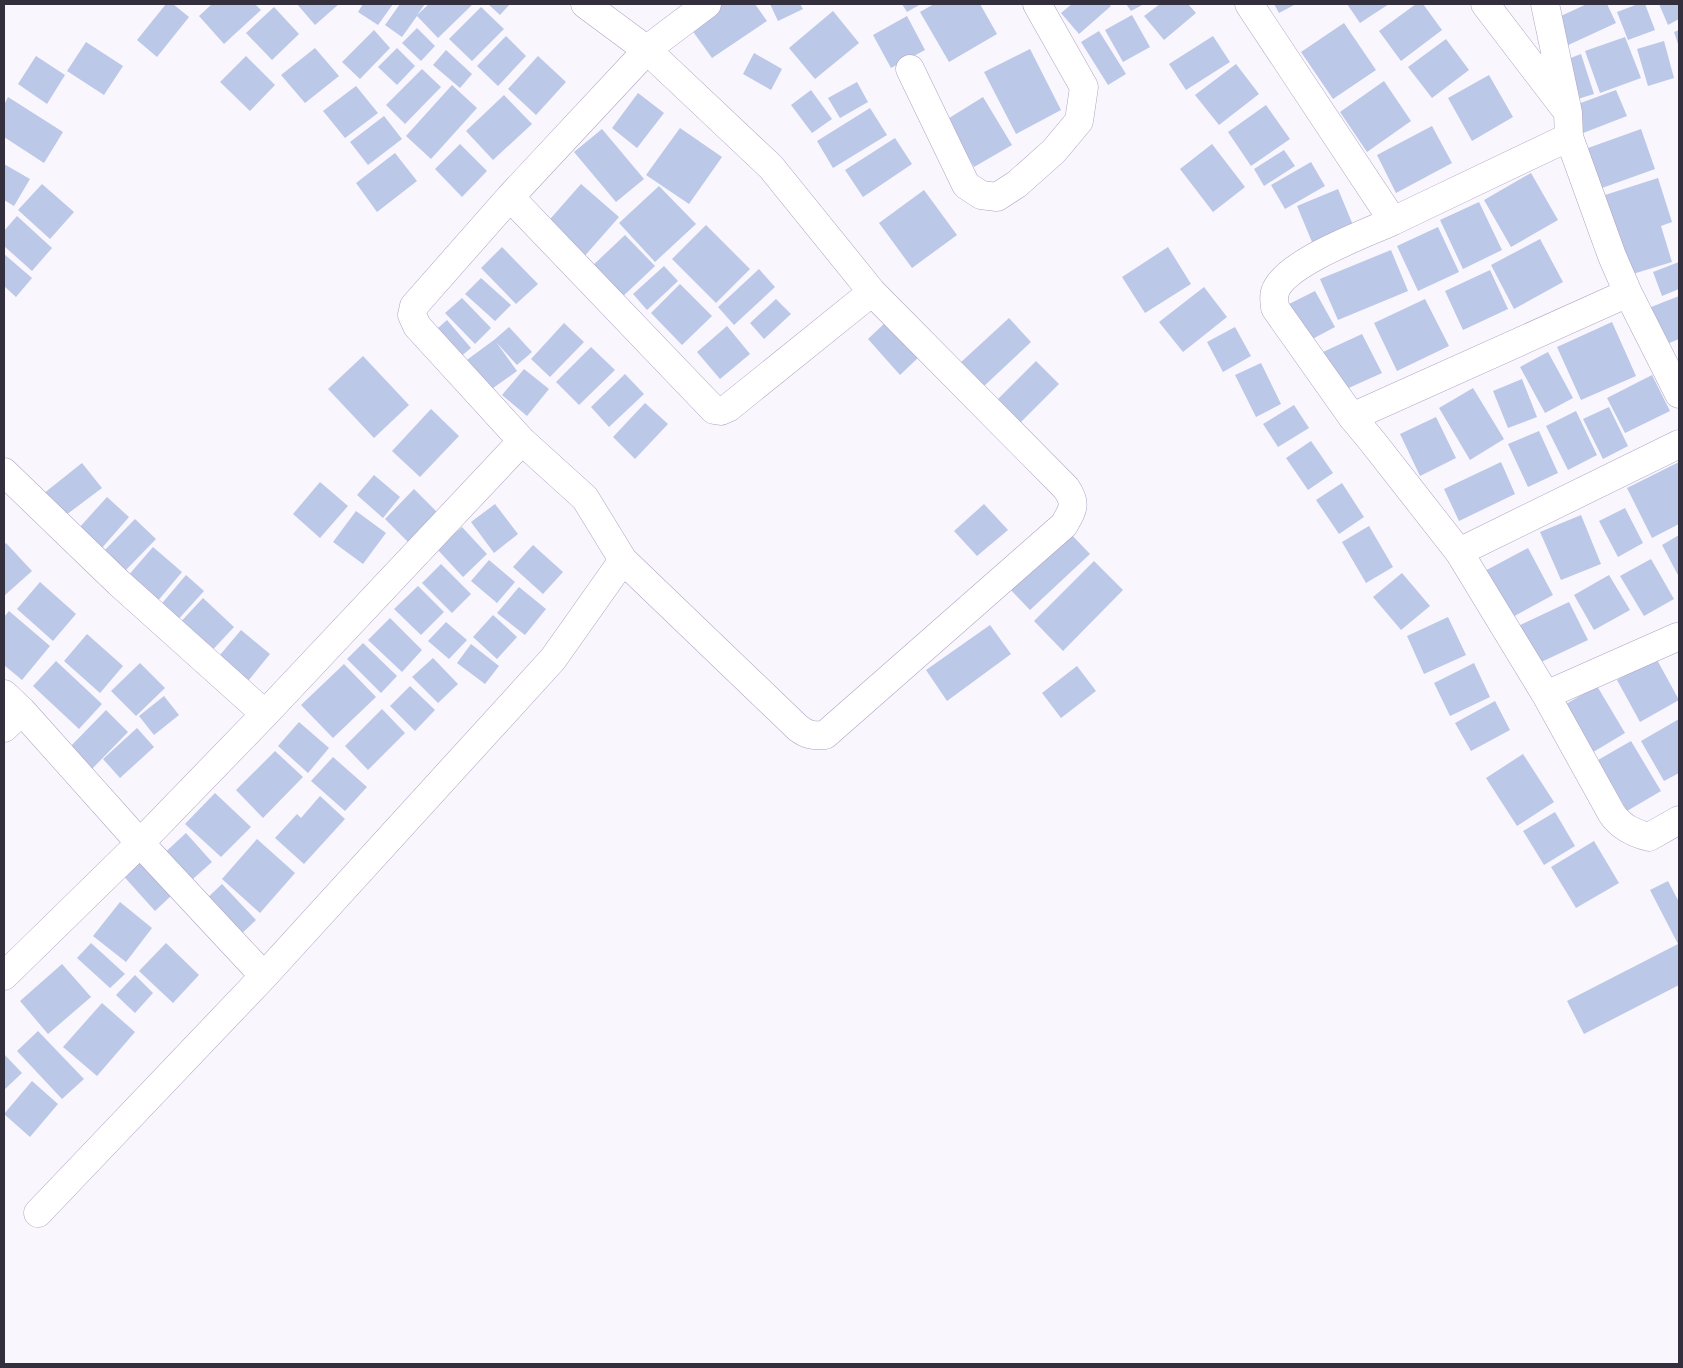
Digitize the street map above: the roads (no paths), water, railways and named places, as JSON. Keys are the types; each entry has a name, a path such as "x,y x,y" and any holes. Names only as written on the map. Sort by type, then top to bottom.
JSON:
{"street":[{"path":"585,4 647,50 771,167 872,292 1066,488 1073,498 1072,511 1064,525 825,735 814,736 798,728 623,560 585,498 522,441 416,326 412,316 414,306 510,197 647,50 707,4"},
{"path":"910,69 966,185 981,196 997,197 1016,184 1054,151 1079,121 1084,87 1037,4"},
{"path":"1249,4 1393,221"},
{"path":"1485,4 1568,125"},
{"path":"1545,4 1568,125 1612,256 1628,293 1679,394"},
{"path":"1568,125 1393,221 1310,259 1288,274 1279,284 1274,294 1275,308 1352,417 1459,552 1546,695 1618,822 1636,834 1649,837 1679,820"},
{"path":"510,197 714,410 721,411 728,408 872,292"},
{"path":"1352,417 1628,293"},
{"path":"4,976 140,843 265,714 522,441"},
{"path":"1459,552 1679,444"},
{"path":"4,472 119,583 265,714"},
{"path":"38,1213 264,976 553,659 623,560"},
{"path":"1546,695 1678,638"},
{"path":"10,711 140,843 264,976"}]}
